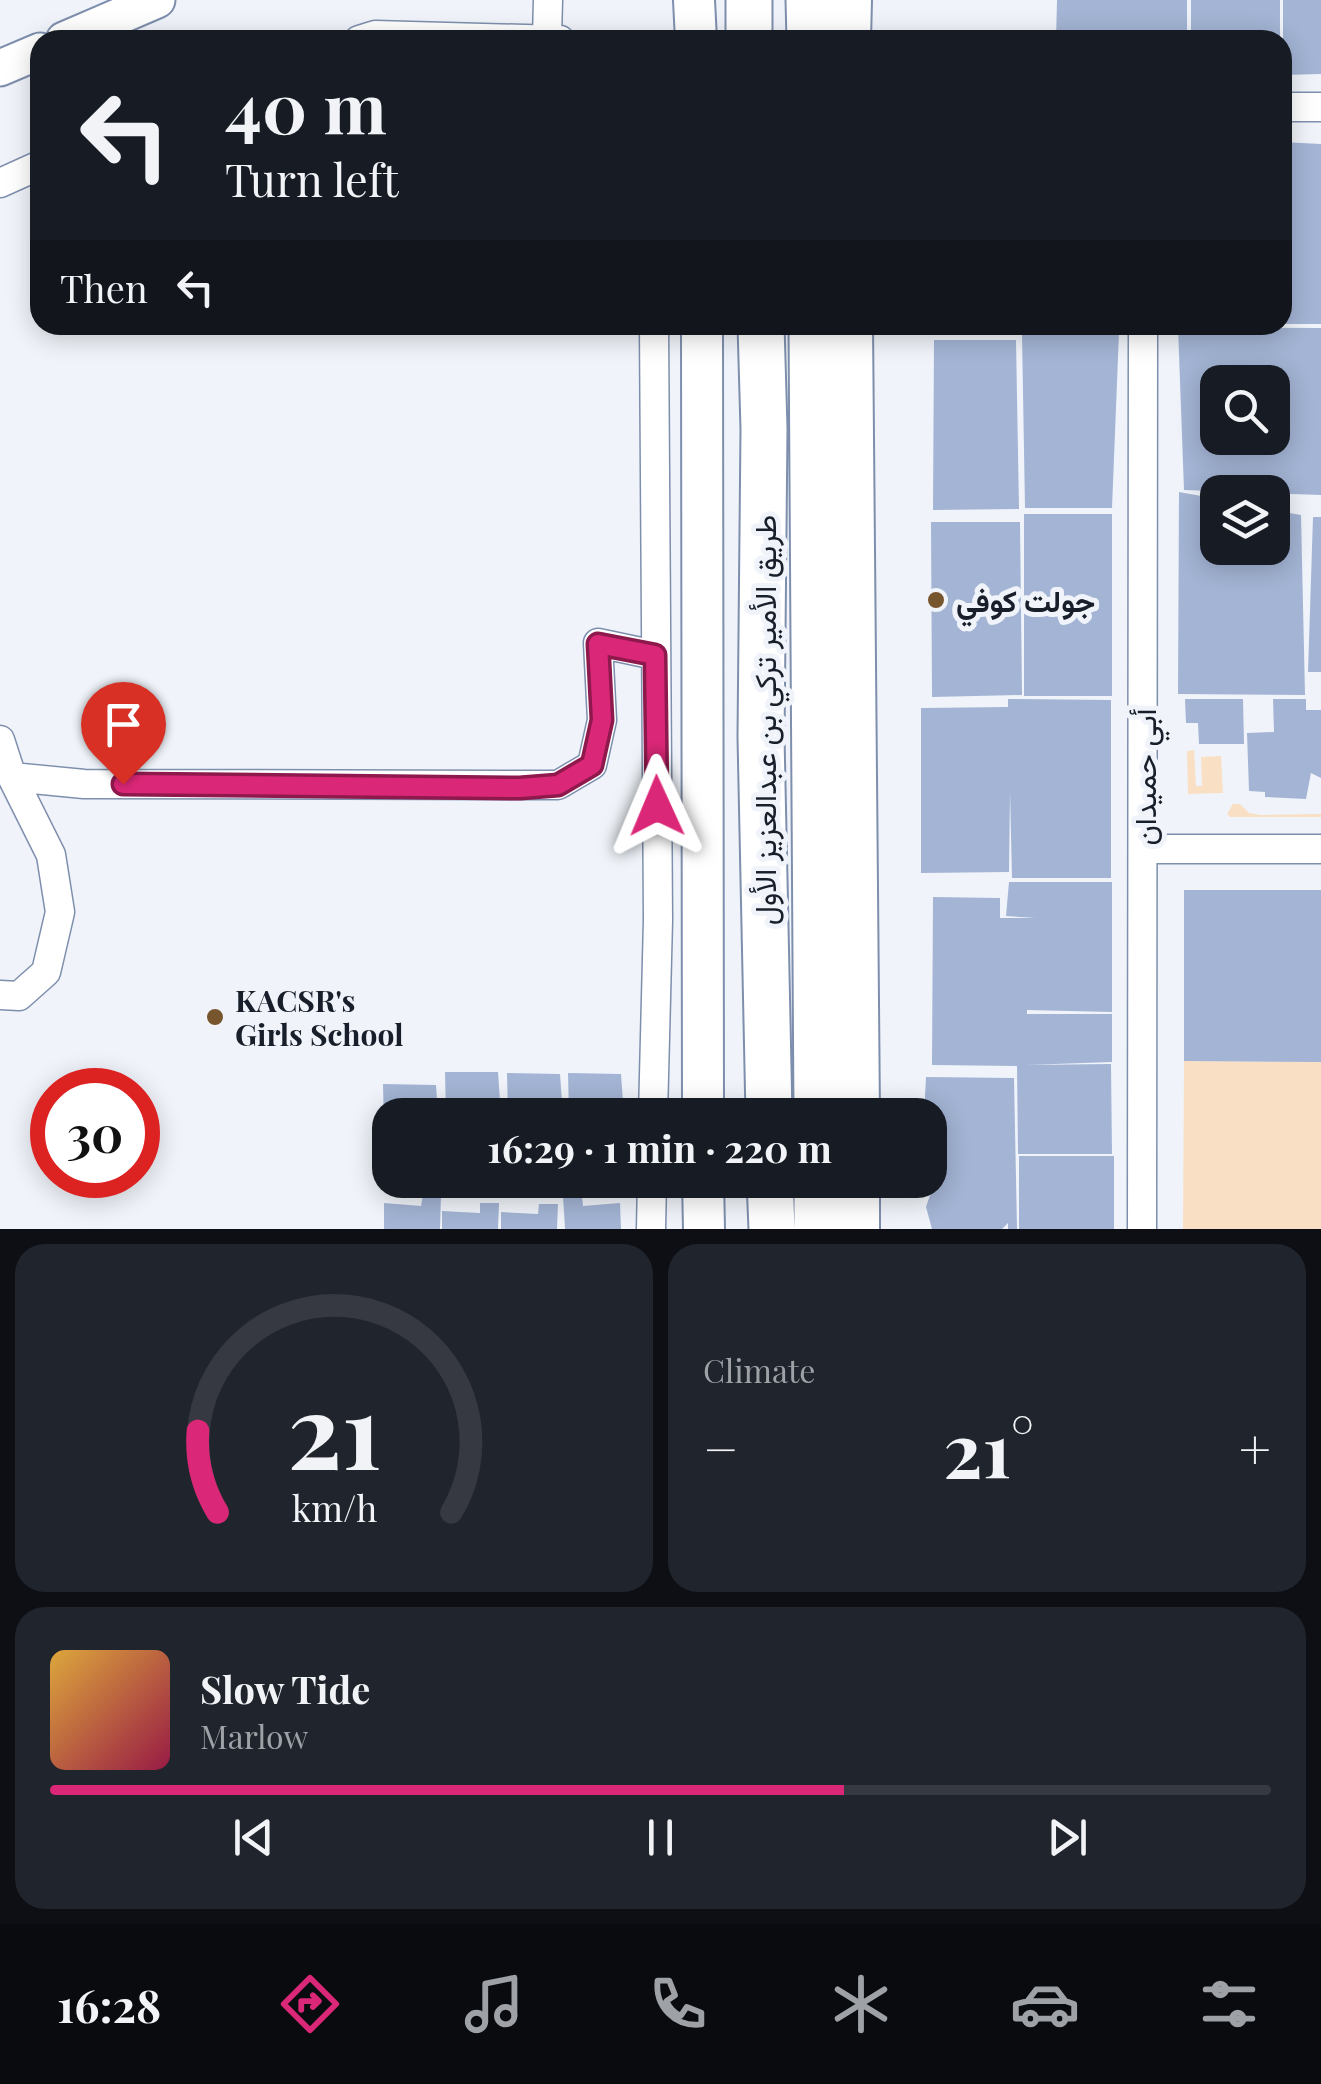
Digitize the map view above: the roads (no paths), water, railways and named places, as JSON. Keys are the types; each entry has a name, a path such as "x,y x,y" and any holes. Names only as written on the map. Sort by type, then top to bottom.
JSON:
{"main road":[{"path":"694,0 696,30"},
{"path":"731,0 736,30"},
{"path":"749,0 750,30"},
{"path":"808,0 842,30"},
{"path":"702,335 702,1098"},
{"name":"طريق الأمير تركي بن عبدالعزيز الأول","path":"761,335 761,737 769,1098"},
{"name":"طريق الأمير تركي بن عبدالعزيز الأول","path":"812,335 817,1098"},
{"path":"852,335 858,1098"},
{"path":"703,1198 704,1229"},
{"path":"771,1198 772,1229"},
{"path":"817,1198 817,1229"},
{"path":"859,1198 860,1229"}],"street":[{"path":"87,30 157,0"},
{"path":"548,0 553,30"},
{"path":"0,68 30,54"},
{"path":"1292,107 1321,107"},
{"path":"0,184 30,170"},
{"path":"654,335 658,920 654,1098"},
{"name":"أبي حميدان","path":"1142,1229 1143,335"},
{"path":"12,778 84,784 520,788 558,785 592,765 602,720 598,644 655,655"},
{"path":"0,740 12,778 51,855 60,912 46,972 19,996 0,995"},
{"path":"1144,849 1321,849"},
{"path":"651,1229 652,1198"}],"place":[{"name":"جولت كوفي","path":"936,600"},
{"name":"KACSR's Girls School","path":"215,1017"}]}
